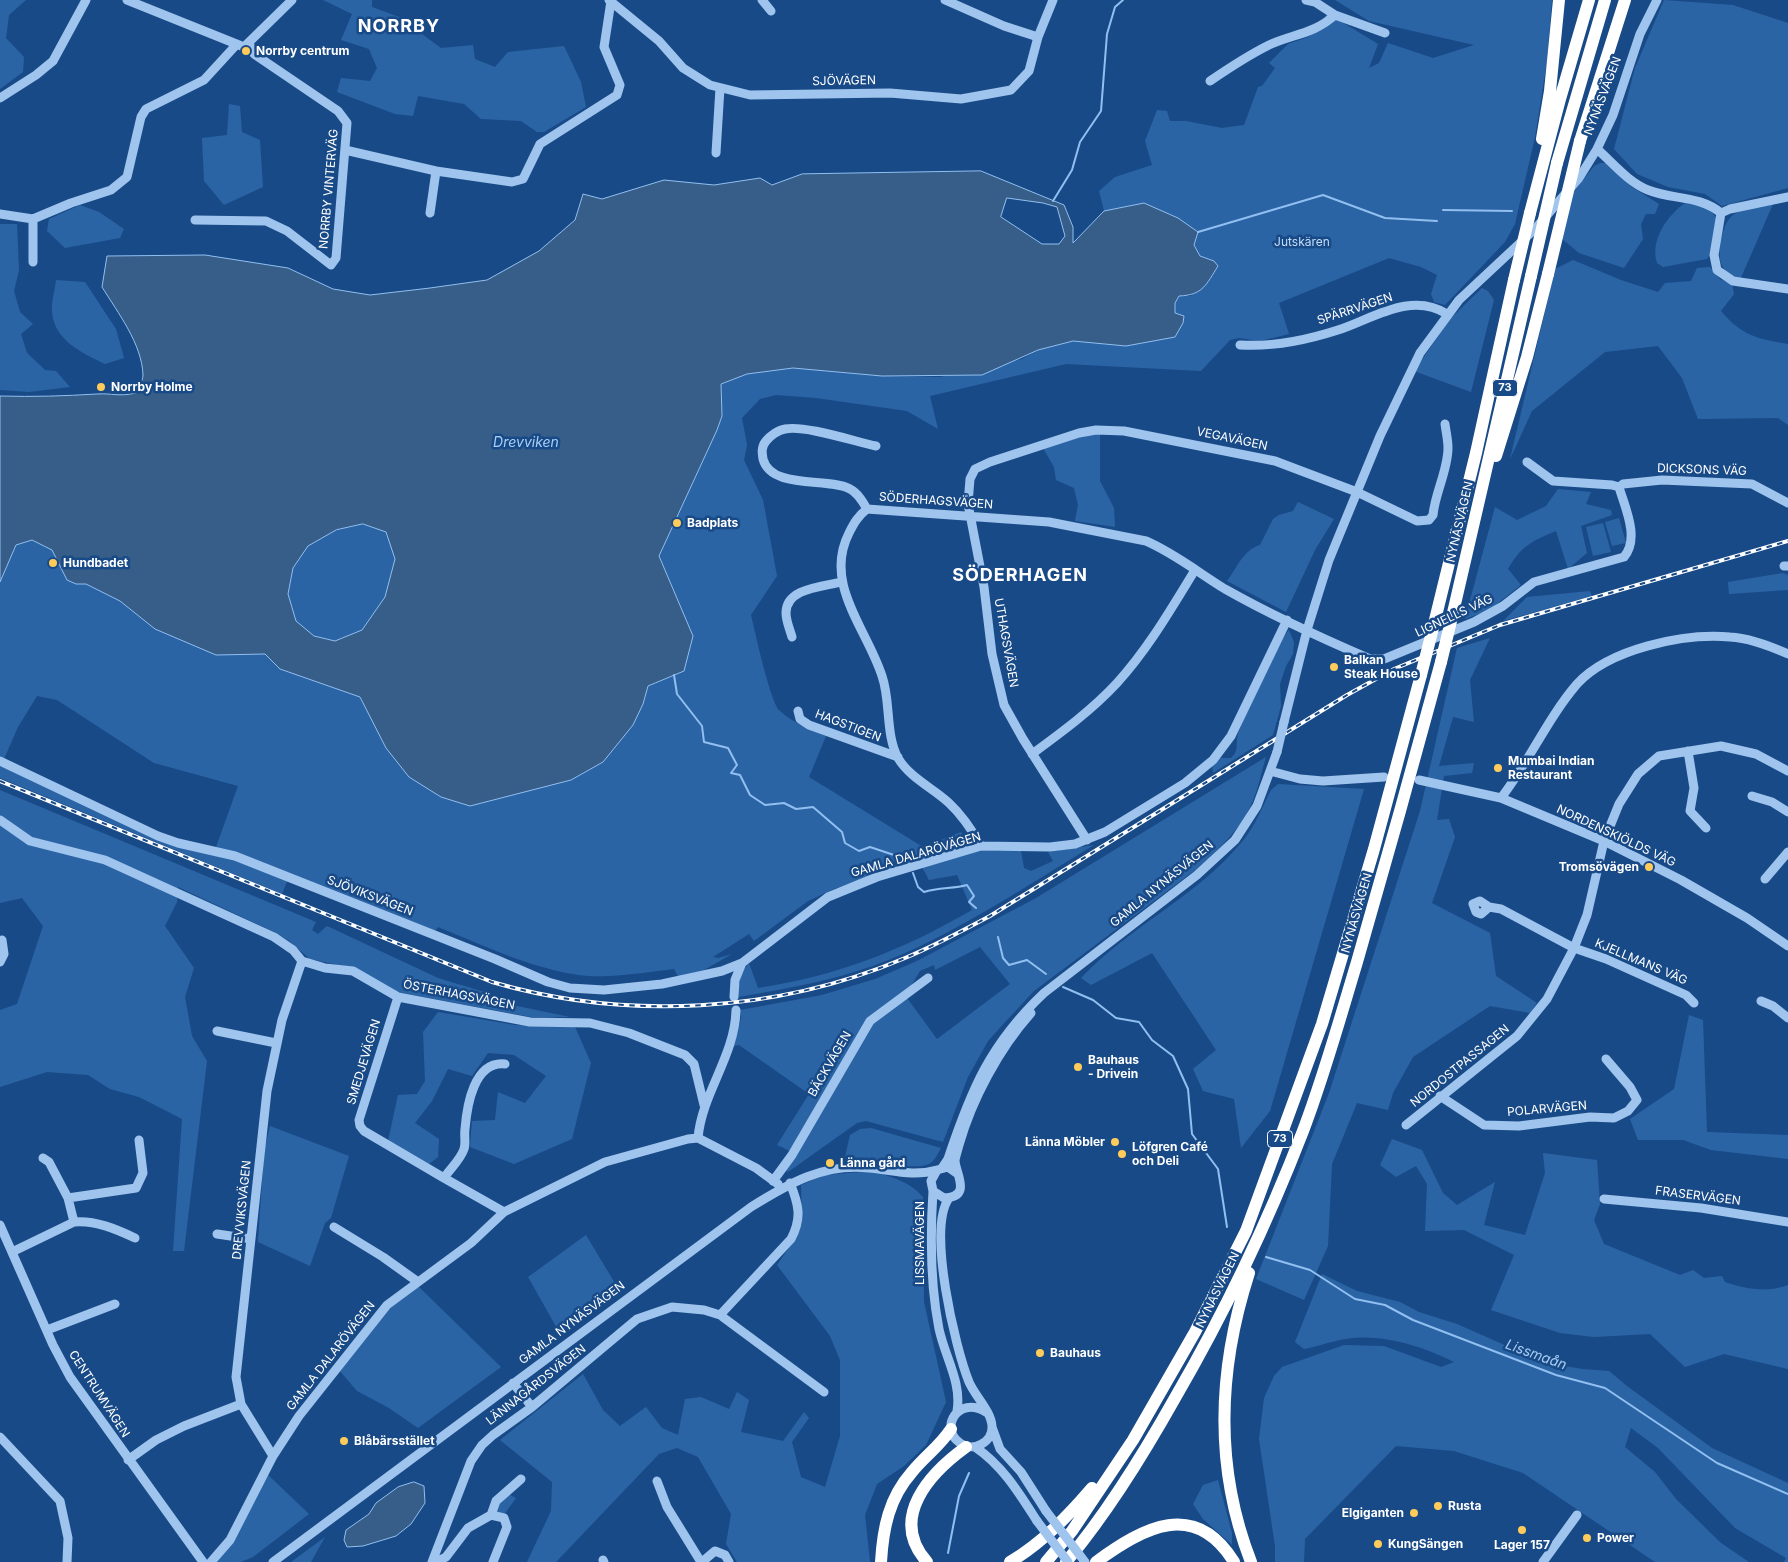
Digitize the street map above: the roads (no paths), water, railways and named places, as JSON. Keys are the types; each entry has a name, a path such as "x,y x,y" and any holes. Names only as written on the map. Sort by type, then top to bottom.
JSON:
{"highway":[{"path":"1539,172 1550,91 1559,0"},
{"name":"NYNÄSVÄGEN","path":"1046,1562 1072,1530 1132,1440 1195,1332 1246,1231 1322,1024 1374,849 1421,675 1476,453 1539,172 1589,0"},
{"name":"NYNÄSVÄGEN","path":"1067,1562 1146,1448 1209,1340 1263,1230 1304,1129 1384,872 1441,662 1557,163 1605,0"},
{"path":"1479,500 1504,434 1527,357 1580,141 1623,6"},
{"path":"1251,1562 1234,1505 1226,1454 1225,1376 1237,1310 1263,1230"},
{"path":"881,1562 886,1521 899,1489 912,1471 941,1444 951,1429"},
{"path":"1010,1562 1070,1514 1132,1440"},
{"path":"927,1562 917,1547 912,1532 915,1503 925,1485 938,1468 971,1447"},
{"path":"1096,1562 1140,1534 1166,1525 1181,1524 1202,1529 1214,1538 1234,1562"}],"street":[{"path":"0,98 36,75 53,61 86,0"},
{"path":"127,0 244,47 292,0"},
{"path":"345,150 436,171 512,182 523,179 540,144 617,95 620,84 604,47 610,0"},
{"name":"SJÖVÄGEN","path":"610,0 659,41 683,68 710,85 720,88 750,95 890,93 961,99 1011,90 1028,71 1038,38 1054,0"},
{"path":"762,0 771,11"},
{"path":"945,0 1004,26 1038,38"},
{"path":"1306,0 1315,2 1335,15 1384,33"},
{"name":"NYNÄSVÄGEN","path":"1270,771 1277,752 1307,630 1328,560 1396,400 1420,353 1447,314 1562,200 1597,150 1613,115 1640,34 1657,0"},
{"path":"1210,81 1271,44 1323,26 1335,15"},
{"name":"NORRBY VINTERVÄG","path":"195,220 266,221 287,231 331,265 336,258 347,123 338,111 254,54 249,43"},
{"path":"0,214 33,219 71,203 111,190 127,178 141,117 146,109 204,80 237,44"},
{"path":"716,153 720,88"},
{"path":"1597,150 1636,184 1664,195 1706,203 1721,213"},
{"path":"430,213 436,171"},
{"path":"1721,213 1730,209 1788,197"},
{"path":"1721,213 1714,255 1717,270 1733,281 1788,290"},
{"path":"33,219 33,262"},
{"name":"SPÄRRVÄGEN","path":"1240,345 1256,346 1338,330 1392,308 1420,305 1447,314"},
{"name":"VEGAVÄGEN","path":"971,517 968,504 970,479 975,469 1053,441 1096,430 1124,431 1158,436 1275,462 1358,492 1417,521 1429,520 1433,515 1434,500 1446,462 1448,449 1445,424"},
{"path":"867,509 851,489 839,485 797,481 777,474 764,464 762,452 764,442 773,434 784,429 798,429 876,446"},
{"name":"DICKSONS VÄG","path":"1528,462 1553,481 1619,487 1623,484 1662,480 1752,484 1788,503"},
{"name":"LIGNELLS VÄG","path":"1307,630 1370,659 1384,659 1474,622 1503,606 1534,582 1624,556 1629,551 1632,539 1619,487"},
{"name":"SÖDERHAGSVÄGEN","path":"981,846 969,825 949,803 913,774 898,757 893,744 882,675 841,582 843,546 857,518 867,509 1050,522 1129,536 1160,547 1226,590 1307,630"},
{"name":"UTHAGSVÄGEN","path":"971,517 992,654 1004,705 1032,754 1088,840"},
{"path":"1032,754 1076,721 1116,683 1142,652 1195,570"},
{"path":"792,637 786,614 788,604 792,598 801,592 841,582"},
{"name":"GAMLA DALARÖVÄGEN","path":"742,962 828,897 877,877 981,846 1050,847 1088,840 1105,832 1184,783 1220,752 1238,724 1287,620"},
{"path":"1500,798 1564,701 1588,674 1604,662 1629,652 1667,642 1703,637 1730,637 1754,641 1788,654"},
{"name":"HAGSTIGEN","path":"798,710 800,720 809,725 898,757"},
{"path":"1604,841 1618,804 1638,774 1659,756 1721,746 1756,754 1788,771"},
{"path":"1688,751 1694,788 1690,811 1706,828"},
{"name":"SJÖVIKSVÄGEN","path":"0,761 158,836 244,860 495,959 548,982 570,988 604,990 662,984 722,971 742,962"},
{"path":"1270,771 1300,779 1323,781 1384,777"},
{"name":"GAMLA NYNÄSVÄGEN","path":"273,1562 751,1206 786,1185 807,1175 841,1167 868,1168 911,1174 939,1169 948,1159 973,1088 990,1057 1023,1013 1066,976 1197,875 1235,840 1257,806 1270,771"},
{"name":"NORDENSKIÖLDS VÄG","path":"1419,780 1500,798 1604,841 1681,880 1747,918 1788,946"},
{"path":"1752,796 1772,802 1788,812"},
{"name":"ÖSTERHAGSVÄGEN","path":"0,820 30,841 105,860 233,917 284,943 302,961 325,968 353,971 398,997 530,1022 590,1023 629,1033 685,1055 694,1064 704,1105"},
{"name":"NORDOSTPASSAGEN","path":"1406,1125 1440,1096 1518,1036 1547,999 1574,948 1587,915 1604,841"},
{"path":"1765,880 1788,852"},
{"path":"1489,907 1501,909 1574,948"},
{"path":"0,962 4,954 2,940"},
{"name":"KJELLMANS VÄG","path":"1574,948 1606,959 1686,995 1694,1003"},
{"name":"DREVVIKSVÄGEN","path":"273,1456 241,1404 236,1377 267,1091 276,1044 298,968 302,961"},
{"path":"734,997 735,980 742,962"},
{"name":"GAMLA NYNÄSVÄGEN","path":"958,1174 955,1160 962,1135 997,1060 1027,1017 1066,976"},
{"name":"BÄCKVÄGEN","path":"773,1180 792,1155 870,1021 928,978"},
{"name":"SMEDJEVÄGEN","path":"398,997 360,1126 444,1178 504,1212"},
{"path":"1761,1001 1773,1006 1788,1018"},
{"path":"720,1315 791,1239 800,1218 798,1200 786,1185 773,1180 756,1168 698,1138 704,1105 718,1078 736,1024 736,1010"},
{"path":"217,1032 276,1044"},
{"name":"POLARVÄGEN","path":"1440,1096 1484,1124 1519,1126 1590,1117 1614,1118 1628,1111 1637,1100 1630,1087 1606,1060"},
{"path":"444,1178 465,1148 467,1114 475,1084 484,1069 497,1063 505,1064"},
{"name":"GAMLA DALARÖVÄGEN","path":"211,1562 230,1540 273,1456 320,1387 387,1305 471,1243 504,1212 605,1162 688,1139 698,1138"},
{"path":"68,1198 136,1188 143,1173 139,1140"},
{"path":"43,1158 49,1162 68,1198 74,1222"},
{"path":"939,1169 954,1169 958,1174 961,1188 949,1198 940,1197 932,1188 932,1177 939,1169"},
{"name":"GAMLA NYNÄSVÄGEN","path":"911,1174 932,1188"},
{"name":"LISSMAVÄGEN","path":"932,1188 931,1282 939,1331 958,1390 957,1412"},
{"name":"LISSMAVÄGEN","path":"949,1198 942,1208 940,1256 962,1361 974,1394 986,1412"},
{"name":"FRASERVÄGEN","path":"1604,1199 1701,1208 1788,1222"},
{"path":"12,1252 74,1222 87,1221 119,1230 135,1238"},
{"name":"CENTRUMVÄGEN","path":"0,1225 70,1377 203,1562"},
{"path":"334,1227 383,1257 418,1282"},
{"path":"217,1234 251,1239"},
{"path":"47,1330 115,1304"},
{"name":"LÄNNAGÅRDSVÄGEN","path":"433,1560 475,1453 493,1435 532,1407 638,1319 672,1307 704,1310 720,1315 824,1392"},
{"path":"514,1383 532,1407"},
{"path":"128,1460 156,1440 184,1426 241,1404"},
{"path":"1067,1562 1037,1521 1006,1473 993,1458 959,1443 951,1429 952,1419 957,1412 966,1406 977,1407 986,1412 1000,1449 1021,1472 1046,1511 1085,1562"},
{"path":"971,1447 984,1443 990,1436 992,1427"},
{"path":"0,1437 60,1501 68,1538 67,1562"},
{"path":"433,1560 440,1560 446,1557 468,1528 491,1515 496,1501 522,1479"},
{"path":"657,1481 667,1507 702,1562 715,1551 725,1554 729,1562"},
{"path":"491,1515 504,1518 507,1527 493,1562"},
{"path":"1543,1562 1577,1515"}],"water":[{"name":"Drevviken","path":"981,171 1064,205 1073,227 1073,243 1104,211 1144,203 1178,218 1198,232 1194,245 1200,256 1214,261 1218,266 1203,288 1194,294 1179,296 1175,303 1175,313 1184,316 1183,323 1175,337 1126,346 1073,341 1038,350 982,375 882,376 793,368 747,374 721,384 722,416 717,430 659,556 693,636 684,671 648,686 643,704 633,725 603,762 571,780 470,806 441,797 409,777 386,748 360,697 280,669 265,654 216,655 155,629 120,601 86,584 76,584 67,580 52,550 32,540 16,545 0,582 0,396 130,394 136,393 142,380 142,363 134,340 102,287 107,256 205,255 288,268 333,289 370,295 430,288 487,280 539,251 575,220 583,194 602,199 664,180 714,185 760,178 772,185 802,174","holes":["1007,198 1057,207 1065,236 1059,244 1042,244 1001,217","363,524 386,532 395,559 385,597 362,630 335,641 314,636 296,621 288,594 293,568 308,546 336,530"]},
{"path":"414,1482 424,1486 425,1503 411,1524 396,1536 363,1546 347,1547 344,1540 346,1530 369,1514 376,1503 398,1487"}],"waterway":[{"path":"1053,201 1072,170 1080,142 1101,111 1107,34 1115,7 1123,0"},
{"path":"1198,232 1323,195 1385,218 1437,221"},
{"path":"1443,210 1512,211"},
{"name":"Lissmaån","path":"674,675 677,694 702,726 704,742 728,748 737,765 731,773 740,775 750,795 765,805 784,803 796,809 813,807 842,832 845,843 859,851 870,847 897,856"},
{"name":"Lissmaån","path":"913,873 918,887 924,892 967,885 974,896 969,902 976,908"},
{"name":"Lissmaån","path":"998,937 1003,958 1009,965 1027,960 1046,974"},
{"name":"Lissmaån","path":"1063,987 1093,1000 1116,1018 1139,1022 1152,1040 1173,1056 1188,1089 1192,1134 1218,1169 1227,1227"},
{"name":"Lissmaån","path":"1266,1257 1310,1270 1355,1299 1385,1305 1413,1320 1556,1375 1605,1388 1717,1463 1788,1494"},
{"path":"948,1553 959,1496 969,1473"}],"railway":[{"path":"0,781 492,982 543,994 595,1002 648,1006 700,1005 753,1000 805,990 856,976 905,958 958,933 990,916 1347,695 1394,669 1500,625 1788,541"}],"place":[{"name":"Norrby centrum","path":"246,51"},
{"name":"Norrby Holme","path":"101,387"},
{"name":"Badplats","path":"677,523"},
{"name":"Hundbadet","path":"53,563"},
{"name":"Balkan Steak House","path":"1334,667"},
{"name":"Mumbai Indian Restaurant","path":"1498,768"},
{"name":"Tromsövägen","path":"1649,867"},
{"name":"Bauhaus - Drivein","path":"1078,1067"},
{"name":"Länna Möbler","path":"1115,1142"},
{"name":"Löfgren Café och Deli","path":"1122,1154"},
{"name":"Länna gård","path":"830,1163"},
{"name":"Bauhaus","path":"1040,1353"},
{"name":"Blåbärsstället","path":"344,1441"},
{"name":"Rusta","path":"1438,1506"},
{"name":"Elgiganten","path":"1414,1513"},
{"name":"Lager 157","path":"1522,1530"},
{"name":"Power","path":"1587,1538"},
{"name":"KungSängen","path":"1378,1544"}],"district":[{"name":"NORRBY","path":"399,27"},
{"name":"SÖDERHAGEN","path":"1020,576"}],"park label":[{"name":"Jutskären","path":"1302,242"}]}
